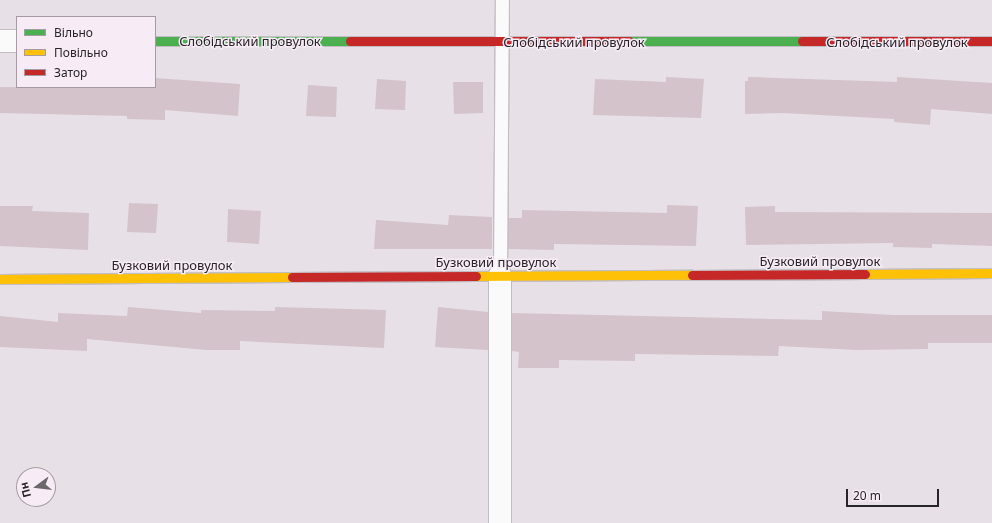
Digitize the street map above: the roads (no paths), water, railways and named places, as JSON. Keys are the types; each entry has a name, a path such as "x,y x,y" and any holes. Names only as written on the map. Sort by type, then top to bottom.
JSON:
{"street":[{"path":"0,41 16,41"},
{"name":"Слобідський провулок","path":"156,41 992,41"},
{"name":"Бузковий провулок","path":"0,279 992,273"},
{"path":"500,275 500,523"}],"lane":[{"path":"500,275 503,42 502,0"}]}
